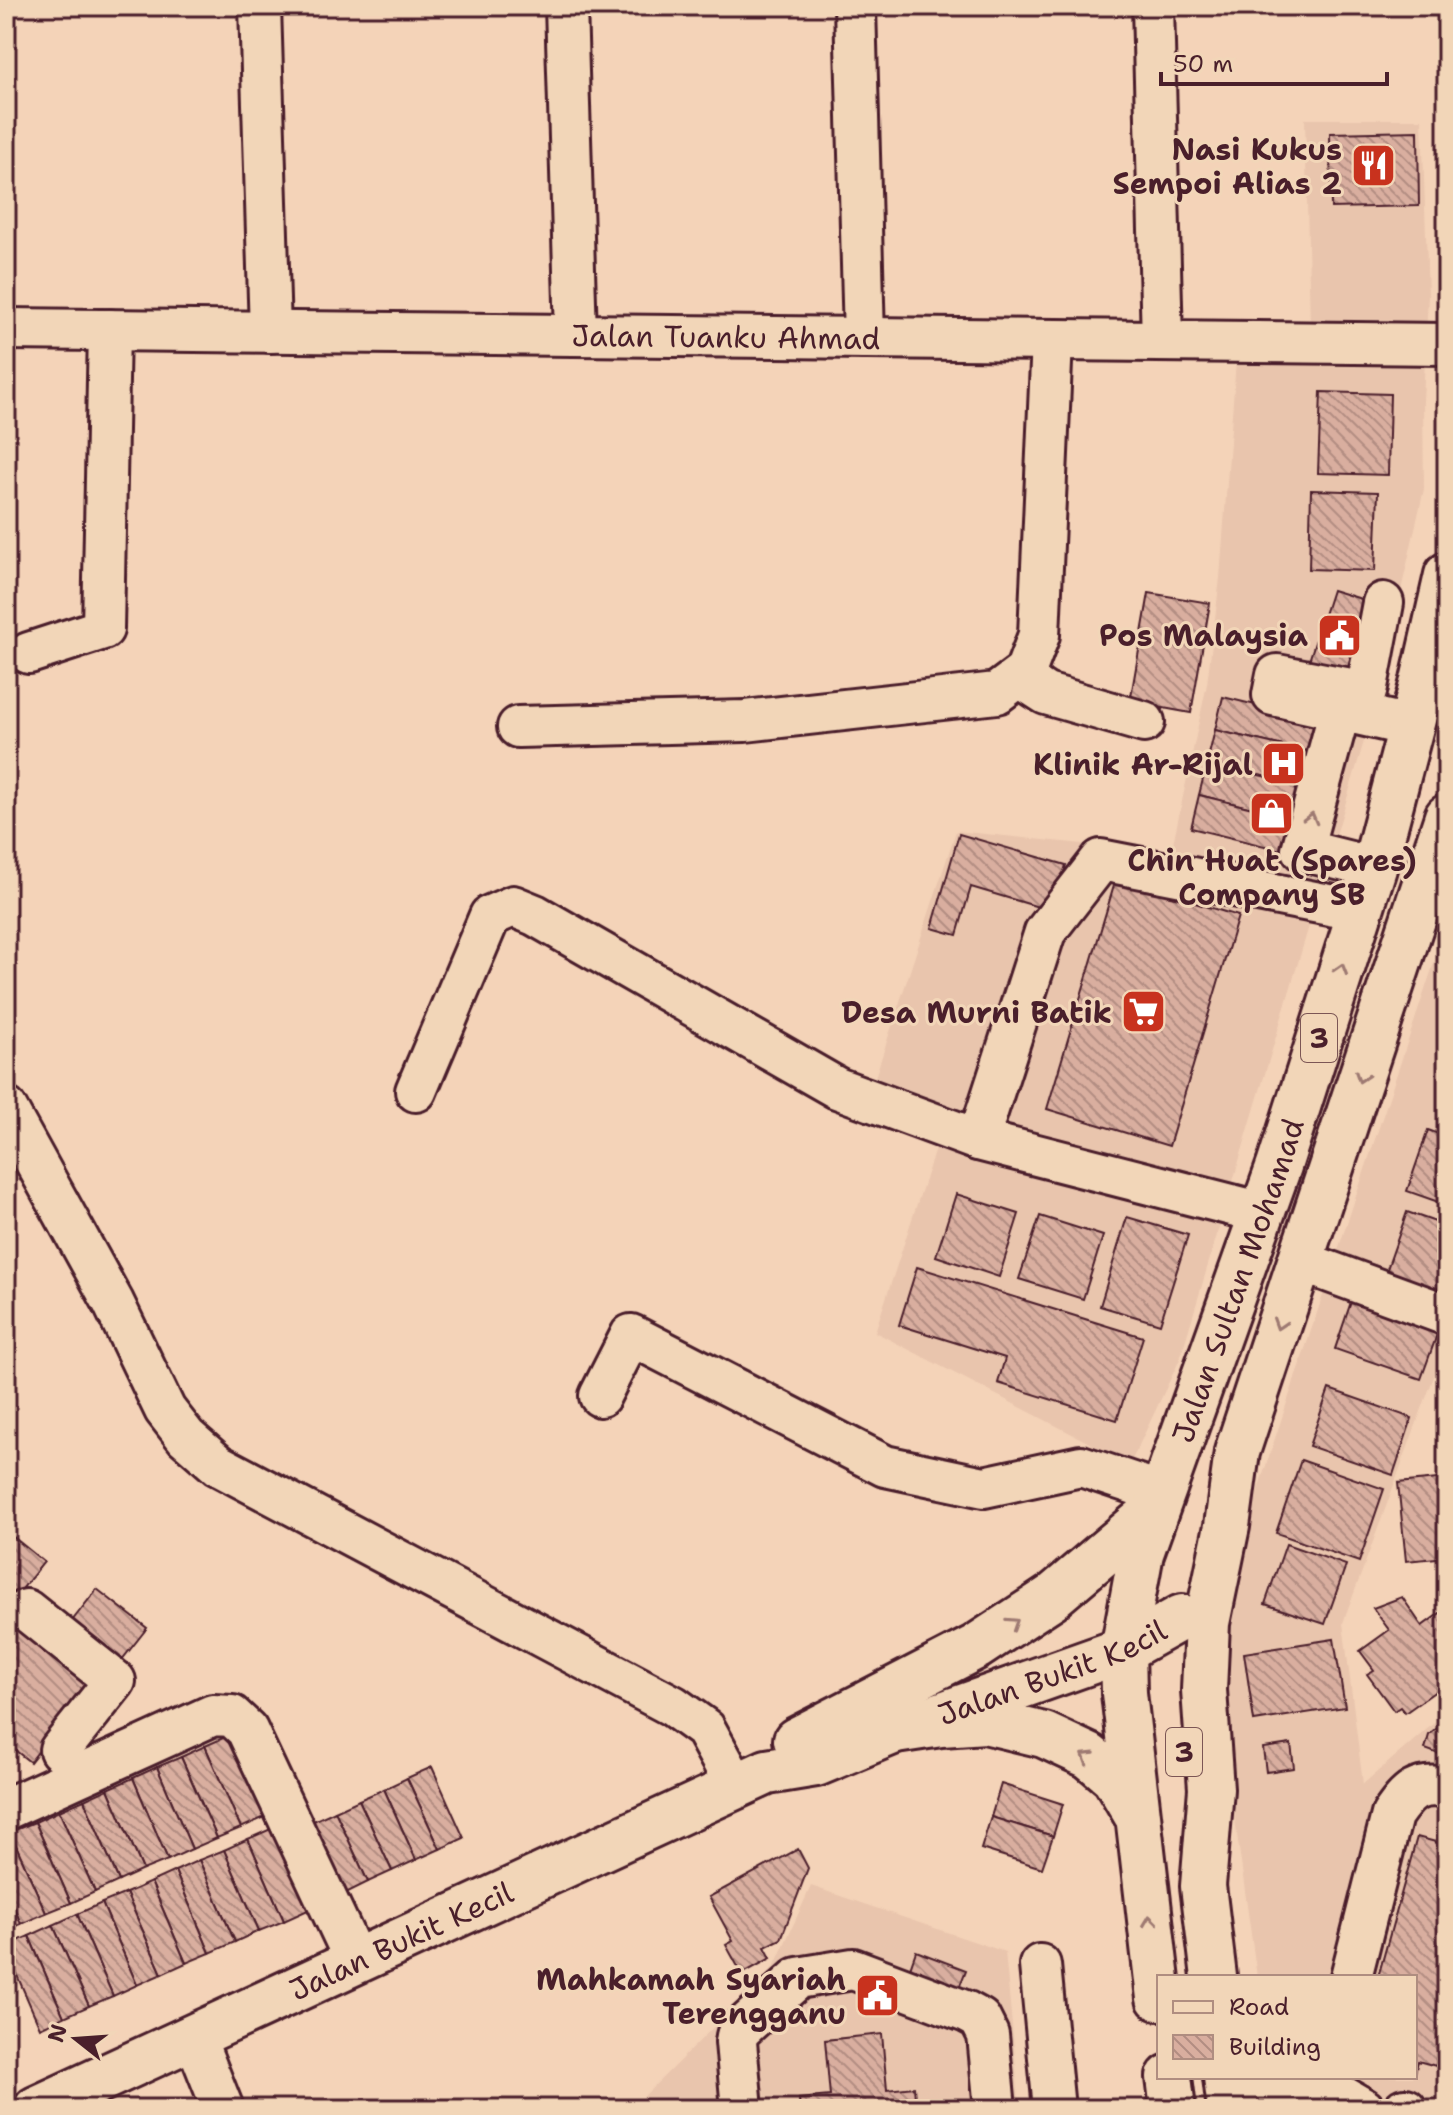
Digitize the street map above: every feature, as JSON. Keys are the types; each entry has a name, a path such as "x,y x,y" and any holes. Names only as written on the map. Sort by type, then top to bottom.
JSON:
{"main road":[{"name":"Jalan Sultan Mohamad","path":"1157,1981 1124,1693 1126,1634 1141,1553 1279,1166 1374,868 1410,726 1435,687 1447,575"},
{"path":"1374,868 1435,687"},
{"name":"Jalan Sultan Mohamad","path":"1214,1975 1203,1886 1211,1789 1204,1690 1207,1623 1227,1526 1237,1452 1445,829"},
{"name":"3","path":"1203,1886 1179,1720 1176,1668 1182,1617 1237,1452"},
{"path":"796,1740 976,1647 1052,1597 1159,1501"},
{"name":"Jalan Bukit Kecil","path":"751,1779 796,1740 1182,1617"},
{"name":"Jalan Bukit Kecil","path":"36,2109 751,1779 816,1764 1126,1634"},
{"path":"895,1731 985,1721 1044,1735 1089,1756 1114,1777 1137,1815"},
{"path":"1169,2079 1173,2109"}],"street":[{"path":"260,6 270,332"},
{"path":"566,6 576,335"},
{"path":"855,6 864,338"},
{"path":"1153,6 1162,341"},
{"name":"Jalan Tuanku Ahmad","path":"6,329 1447,344"},
{"path":"29,653 103,629 109,330"},
{"path":"518,727 745,721 997,693 1025,672 1039,635 1052,340"},
{"path":"1383,603 1366,692 1277,675 1273,695 1410,726"},
{"path":"1371,667 1435,687"},
{"path":"1025,672 1032,685 1046,694 1144,722"},
{"path":"1340,710 1302,850 1374,868"},
{"path":"978,1140 1045,932 1101,860 1360,911"},
{"path":"416,1091 490,916 513,906 535,915 837,1088 978,1140 1263,1213"},
{"path":"6,1108 113,1302 165,1410 186,1437 218,1465 673,1706 705,1729 751,1779"},
{"path":"1300,1261 1447,1315"},
{"path":"600,1396 631,1335 885,1466 984,1487 1081,1466 1159,1501"},
{"path":"26,1610 115,1681 60,1750"},
{"path":"96,1705 122,1757"},
{"path":"6,1809 213,1715 232,1716 247,1730 356,1962"},
{"path":"1352,1975 1392,1815 1405,1796 1423,1786 1447,1788"},
{"path":"1040,1965 1054,2109"},
{"path":"742,2109 736,2042 741,2029 798,1978 853,1969 980,2019 988,2035 995,2109"},
{"path":"194,2036 223,2109"},
{"path":"1228,2095 1324,2081 1364,2109"}],"shaded area":[{"path":"1305,119 1422,119 1428,295 1423,401 1424,489 1376,701 1180,1359 1130,1464 875,1332 937,1143 864,1111 956,831 1171,853 1207,684 1220,578 1236,360 1310,326"},
{"path":"1447,924 1447,1341 1343,1623 1363,1784 1447,1712 1447,2109 1276,2109 1272,2079 1417,2079 1417,1975 1257,1975 1216,1684 1233,1564"},
{"name":"Mahkamah Syariah Terengganu","path":"811,1886 1005,1952 1020,2109 631,2109 774,1967"}],"building":[{"path":"1418,131 1419,206 1331,208 1330,133"},
{"path":"1321,392 1390,394 1388,475 1318,473"},
{"path":"1311,490 1378,492 1375,571 1309,569"},
{"name":"Pos Malaysia","path":"1332,590 1371,602 1348,680 1307,667"},
{"path":"1149,593 1210,603 1191,713 1130,702"},
{"path":"1223,697 1317,720 1309,752 1215,730"},
{"path":"1215,730 1309,752 1301,785 1207,763"},
{"path":"1207,763 1301,785 1293,818 1199,795"},
{"path":"1199,795 1293,818 1285,851 1191,828"},
{"path":"959,834 1066,865 1052,911 971,887 957,935 932,928"},
{"name":"Desa Murni Batik","path":"1116,879 1238,916 1169,1146 1047,1109"},
{"path":"1428,1130 1447,1137 1447,1205 1407,1191"},
{"path":"956,1194 1019,1214 999,1277 936,1256"},
{"path":"1407,1212 1447,1226 1447,1293 1386,1272"},
{"path":"1040,1216 1103,1236 1083,1299 1019,1279"},
{"path":"1127,1217 1188,1235 1160,1324 1100,1306"},
{"path":"917,1267 1143,1337 1117,1420 998,1383 1005,1358 899,1325"},
{"path":"1352,1299 1439,1329 1421,1379 1335,1349"},
{"path":"1329,1389 1412,1418 1393,1475 1309,1446"},
{"path":"1301,1460 1384,1489 1359,1562 1276,1533"},
{"path":"1447,1478 1447,1557 1406,1561 1398,1483"},
{"path":"6,1531 44,1562 6,1609"},
{"path":"1286,1544 1346,1565 1325,1624 1265,1604"},
{"path":"97,1589 147,1628 121,1661 72,1621"},
{"path":"1402,1597 1422,1626 1447,1608 1447,1683 1405,1713 1400,1707 1394,1711 1367,1674 1374,1670 1360,1651 1389,1630 1373,1608"},
{"path":"12,1623 91,1684 30,1762 6,1743 6,1630"},
{"path":"1334,1639 1345,1707 1254,1721 1244,1653"},
{"path":"1447,1720 1447,1757 1425,1749 1429,1735"},
{"path":"230,1735 265,1817 241,1828 205,1746"},
{"path":"1291,1744 1294,1768 1266,1772 1263,1748"},
{"path":"205,1746 241,1828 217,1838 181,1757"},
{"path":"181,1757 217,1838 192,1849 157,1767"},
{"path":"157,1767 192,1849 168,1860 133,1778"},
{"path":"432,1767 464,1838 440,1849 407,1778"},
{"path":"133,1778 168,1860 143,1870 108,1789"},
{"path":"407,1778 440,1849 416,1860 384,1789"},
{"path":"1001,1784 1063,1804 1053,1836 991,1817"},
{"path":"108,1789 143,1870 119,1881 84,1800"},
{"path":"384,1789 416,1860 392,1871 359,1800"},
{"path":"84,1800 119,1881 95,1892 59,1811"},
{"path":"359,1800 392,1871 368,1882 335,1811"},
{"path":"59,1811 95,1892 71,1903 35,1822"},
{"path":"335,1811 368,1882 344,1894 311,1822"},
{"path":"991,1817 1053,1836 1042,1868 981,1849"},
{"path":"35,1822 71,1903 46,1913 10,1832"},
{"path":"273,1828 308,1910 284,1921 248,1839"},
{"path":"10,1832 46,1913 21,1924 6,1889 6,1834"},
{"path":"1417,1837 1447,1845 1447,2027 1436,2066 1418,2061 1417,2065 1417,1975 1379,1975"},
{"path":"248,1839 284,1921 259,1931 224,1850"},
{"path":"798,1849 808,1868 781,1939 765,1947 771,1958 742,1974 726,1945 733,1941 709,1897"},
{"path":"224,1850 259,1931 235,1942 199,1860"},
{"path":"199,1860 235,1942 210,1953 175,1871"},
{"path":"175,1871 210,1953 186,1963 151,1882"},
{"path":"151,1882 186,1963 162,1974 126,1893"},
{"path":"6,1889 21,1924 6,1931"},
{"path":"126,1893 162,1974 137,1985 102,1903"},
{"path":"102,1903 137,1985 113,1996 77,1914"},
{"path":"77,1914 113,1996 89,2006 53,1925"},
{"path":"53,1925 89,2006 64,2017 29,1936"},
{"path":"29,1936 64,2017 40,2028 6,1950 6,1946"},
{"path":"916,1951 966,1970 957,1993 908,1974"},
{"path":"882,2034 887,2090 914,2087 916,2109 800,2109 799,2099 830,2096 825,2040"}],"place":[{"name":"Nasi Kukus Sempoi Alias 2","path":"1373,166"},
{"name":"Pos Malaysia","path":"1339,635"},
{"name":"Klinik Ar-Rijal","path":"1284,764"},
{"name":"Chin Huat (Spares) Company SB","path":"1272,814"},
{"name":"Desa Murni Batik","path":"1143,1012"},
{"name":"Mahkamah Syariah Terengganu","path":"877,1996"}]}
